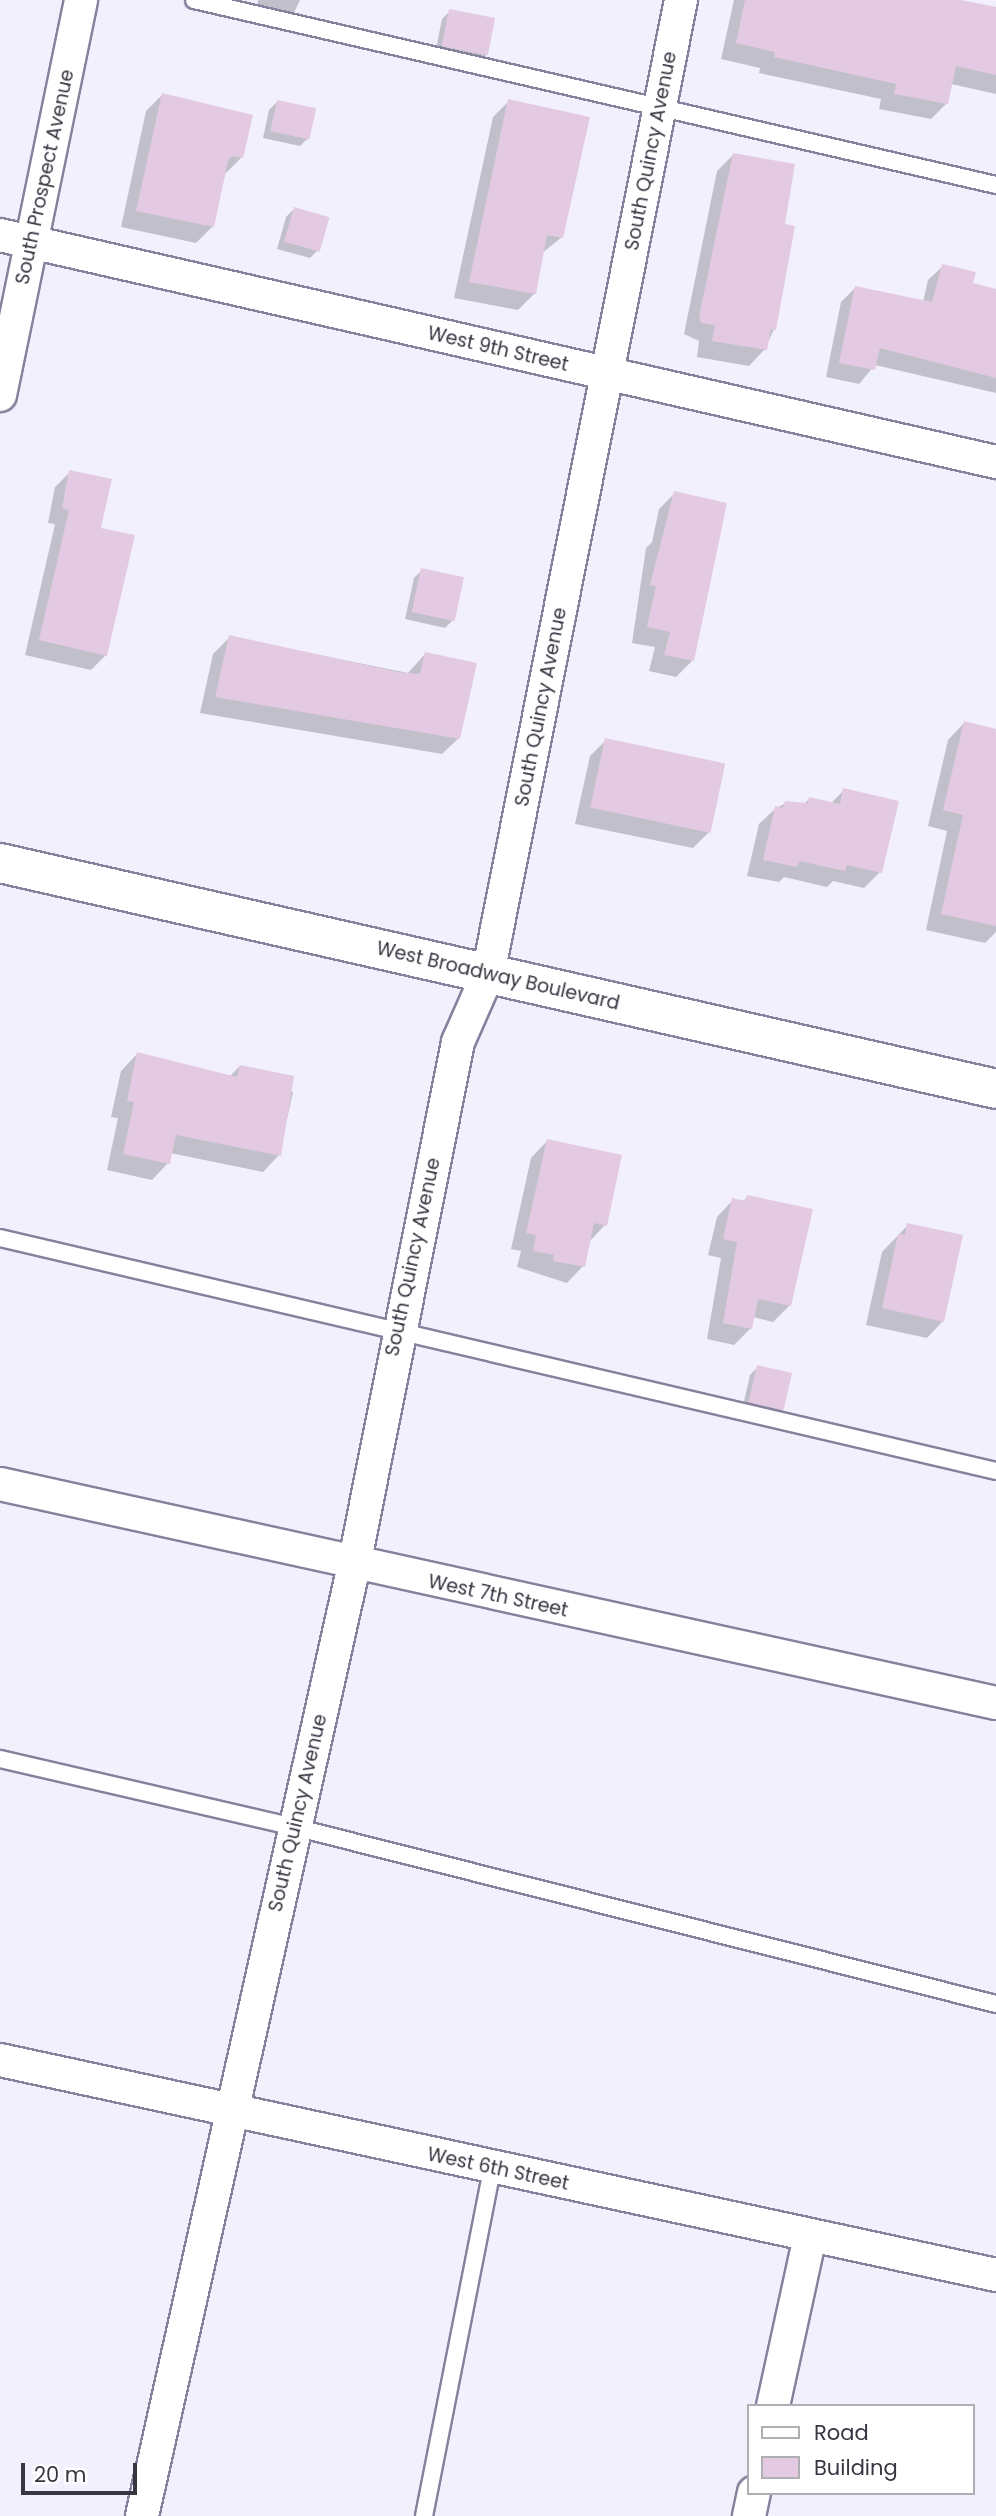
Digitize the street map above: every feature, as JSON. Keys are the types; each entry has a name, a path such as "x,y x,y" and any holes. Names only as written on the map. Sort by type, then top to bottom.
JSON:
{"highway":[{"name":"West Broadway Boulevard","path":"0,863 996,1089"}],"street":[{"name":"South Prospect Avenue","path":"0,395 81,0"},
{"name":"South Quincy Avenue","path":"142,2516 354,1565 397,1332 458,1042 488,974 681,0"},
{"name":"West 9th Street","path":"0,235 996,462"},
{"name":"West 7th Street","path":"0,1485 354,1565 996,1703"},
{"name":"West 6th Street","path":"0,2060 996,2275"},
{"path":"773,2404 810,2236"},
{"path":"749,2516 754,2495"}],"lane":[{"path":"194,0 996,185"},
{"path":"0,1238 996,1471"},
{"path":"0,1759 294,1827 996,2004"},
{"path":"424,2516 492,2168"}],"building":[{"path":"745,0 961,0 996,7 996,75 956,66 948,104 894,94 896,84 774,57 775,52 736,43"},
{"path":"449,9 495,18 488,55 442,46"},
{"path":"162,93 253,115 243,158 232,156 228,161 214,227 136,211"},
{"path":"508,99 590,117 563,238 547,235 536,294 469,282"},
{"path":"277,100 316,108 309,140 270,131"},
{"path":"733,153 795,164 785,224 795,226 776,330 771,329 767,350 712,341 715,325 701,323 699,317"},
{"path":"294,207 330,217 320,252 284,242"},
{"path":"942,264 976,272 973,283 996,289 996,378 880,348 875,370 839,363 855,286 932,302"},
{"path":"69,470 112,479 101,528 135,535 107,656 39,640 69,510 62,508"},
{"path":"674,491 727,503 694,661 664,655 670,632 647,627 656,586 650,585"},
{"path":"421,568 464,577 455,621 412,612"},
{"path":"229,635 398,672 420,674 425,652 477,663 460,739 215,697"},
{"path":"964,721 996,729 996,926 941,914 963,815 943,810"},
{"path":"605,738 725,764 711,833 590,807"},
{"path":"843,788 899,801 882,873 847,865 845,871 799,861 797,867 763,860 775,806 783,808 785,801 808,803 809,797 840,804"},
{"path":"137,1052 237,1077 240,1065 294,1076 281,1156 176,1135 170,1164 123,1154 134,1102 127,1101"},
{"path":"547,1139 622,1155 607,1226 594,1223 585,1267 553,1261 554,1255 533,1251 536,1235 526,1233"},
{"path":"747,1195 813,1209 791,1306 758,1299 752,1329 723,1323 737,1242 723,1239 732,1198 745,1201"},
{"path":"907,1223 963,1235 944,1322 882,1308 898,1234 905,1235"},
{"path":"757,1365 792,1373 784,1410 748,1402"}]}
